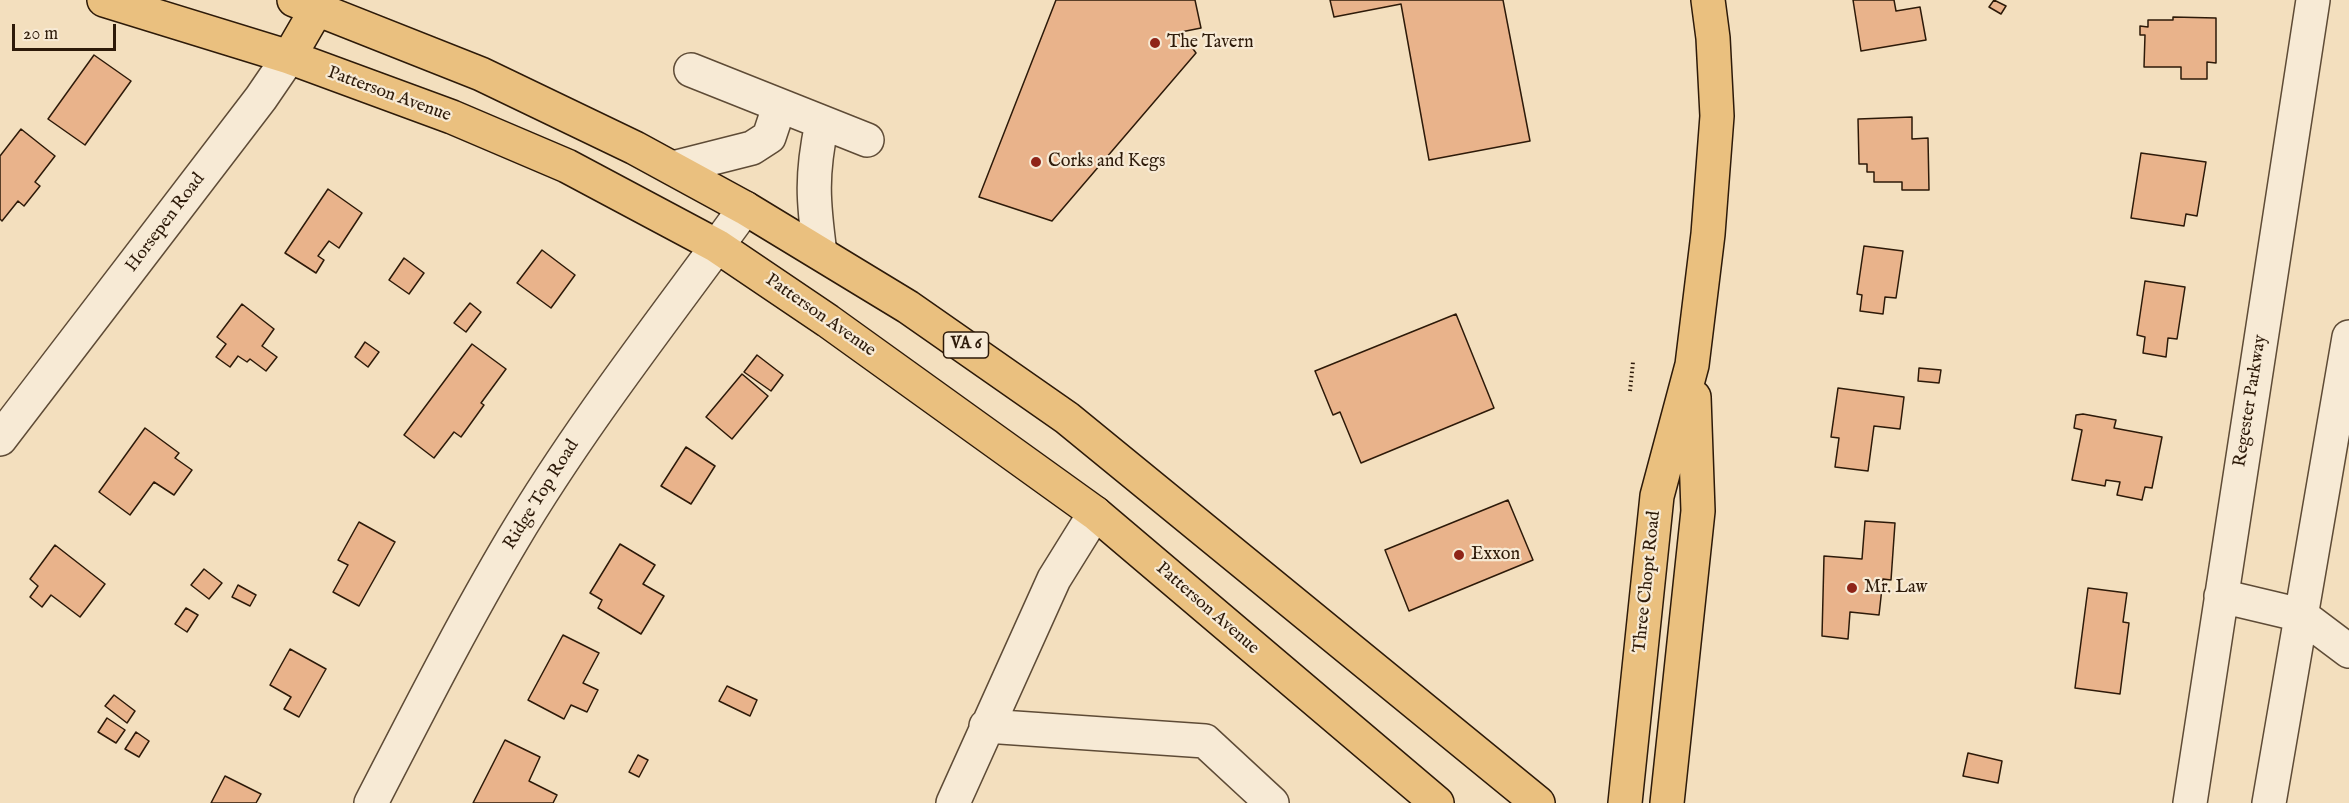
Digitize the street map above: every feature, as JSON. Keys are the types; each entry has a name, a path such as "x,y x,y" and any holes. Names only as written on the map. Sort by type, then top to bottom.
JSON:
{"main road":[{"name":"Patterson Avenue","path":"104,0 289,57 519,145 625,195 717,246 837,327 1095,513 1437,803"},
{"name":"Three Chopt Road","path":"1624,803 1657,496 1692,365 1717,148 1713,38 1708,0"},
{"name":"Horsepen Road","path":"289,57 311,3"},
{"name":"VA 6","path":"311,3 481,74 673,168 745,208 958,339 1067,418 1538,803"},
{"name":"Three Chopt Road","path":"1666,803 1698,511 1692,365"}],"street":[{"name":"Regester Parkway","path":"2190,803 2313,0"},
{"name":"Horsepen Road","path":"0,439 247,117 289,57"},
{"path":"691,70 778,107 867,140"},
{"path":"673,168 752,148 770,137 778,107"},
{"path":"820,253 812,192 813,162 822,123"},
{"name":"Ridge Top Road","path":"371,803 469,612 512,540 582,432 745,208"},
{"path":"2269,803 2349,337"},
{"path":"953,803 1054,579 1095,513"},
{"path":"2221,596 2301,615 2349,651"},
{"path":"986,726 1205,741 1272,803"}],"path":[{"path":"1630,391 1633,362"}],"building":[{"path":"1056,0 1195,0 1201,28 1181,32 1196,53 1052,221 979,197"},
{"path":"1330,0 1503,0 1530,141 1429,160 1401,4 1334,17"},
{"path":"1853,0 1894,0 1896,11 1920,7 1926,40 1861,51"},
{"path":"1994,0 2006,6 2001,14 1989,7"},
{"path":"2173,17 2216,18 2216,63 2207,62 2207,79 2181,79 2181,67 2144,67 2145,35 2140,35 2140,26 2148,27 2148,20 2173,20"},
{"path":"94,55 131,81 85,145 48,119"},
{"path":"1912,117 1912,139 1928,138 1929,190 1902,190 1902,182 1874,182 1874,172 1867,172 1867,164 1859,164 1858,119"},
{"path":"21,129 55,156 35,182 40,186 24,206 18,201 2,221 0,219 0,156"},
{"path":"2141,153 2206,162 2197,216 2186,214 2184,226 2131,218"},
{"path":"328,189 362,213 339,248 329,241 318,256 324,260 316,273 285,253"},
{"path":"1864,246 1903,251 1896,298 1885,297 1883,314 1860,311 1862,295 1857,294"},
{"path":"542,250 575,275 551,308 517,283"},
{"path":"404,258 424,273 409,294 389,280"},
{"path":"2145,281 2185,287 2177,339 2168,338 2166,357 2143,353 2145,337 2137,335"},
{"path":"470,303 481,312 466,332 454,323"},
{"path":"242,304 274,329 262,346 277,357 266,371 250,359 247,362 238,356 230,367 216,357 226,344 217,337"},
{"path":"1456,314 1494,408 1361,463 1340,412 1333,415 1315,371"},
{"path":"365,342 379,352 368,367 355,357"},
{"path":"472,344 506,369 481,403 484,405 461,437 454,432 434,458 404,435"},
{"path":"757,355 783,375 771,391 744,372"},
{"path":"1919,368 1941,370 1939,383 1918,381"},
{"path":"742,374 768,396 732,439 706,417"},
{"path":"1838,388 1904,397 1900,429 1874,426 1868,471 1835,467 1839,438 1831,437"},
{"path":"2083,414 2116,420 2114,428 2162,437 2152,488 2145,487 2142,500 2117,495 2120,482 2106,480 2105,486 2072,480 2082,430 2074,428 2076,415"},
{"path":"145,428 179,453 175,458 192,470 174,495 154,482 130,515 99,492"},
{"path":"686,447 715,466 691,504 661,486"},
{"name":"Exxon","path":"1508,500 1533,560 1409,611 1385,550"},
{"name":"Mr. Law","path":"1865,521 1895,523 1891,580 1883,579 1879,615 1850,612 1848,639 1822,636 1824,556 1862,559"},
{"path":"359,522 395,542 359,606 333,592 348,565 338,560"},
{"path":"620,544 655,565 643,584 664,596 641,634 598,608 602,600 590,593"},
{"path":"55,545 105,584 80,617 51,595 42,607 30,597 38,586 30,579"},
{"path":"204,569 222,583 209,599 191,585"},
{"path":"238,585 256,595 250,606 232,597"},
{"path":"2088,588 2127,593 2123,622 2129,623 2120,694 2075,688"},
{"path":"186,608 198,615 187,632 175,624"},
{"path":"563,635 599,653 583,683 598,690 587,712 571,705 564,719 528,700"},
{"path":"290,649 326,669 299,717 284,709 291,697 270,685"},
{"path":"727,686 757,700 750,716 719,701"},
{"path":"114,695 135,711 127,723 105,706"},
{"path":"107,718 125,730 116,743 98,732"},
{"path":"136,732 149,741 139,757 125,749"},
{"path":"505,740 540,757 529,781 557,795 553,803 473,803"},
{"path":"1968,753 2002,761 1998,783 1963,776"},
{"path":"638,755 648,760 639,777 629,772"},
{"path":"225,776 261,794 256,803 211,803"}],"place":[{"name":"The Tavern","path":"1155,43"},
{"name":"Corks and Kegs","path":"1036,162"},
{"name":"Exxon","path":"1459,555"},
{"name":"Mr. Law","path":"1852,588"}]}
